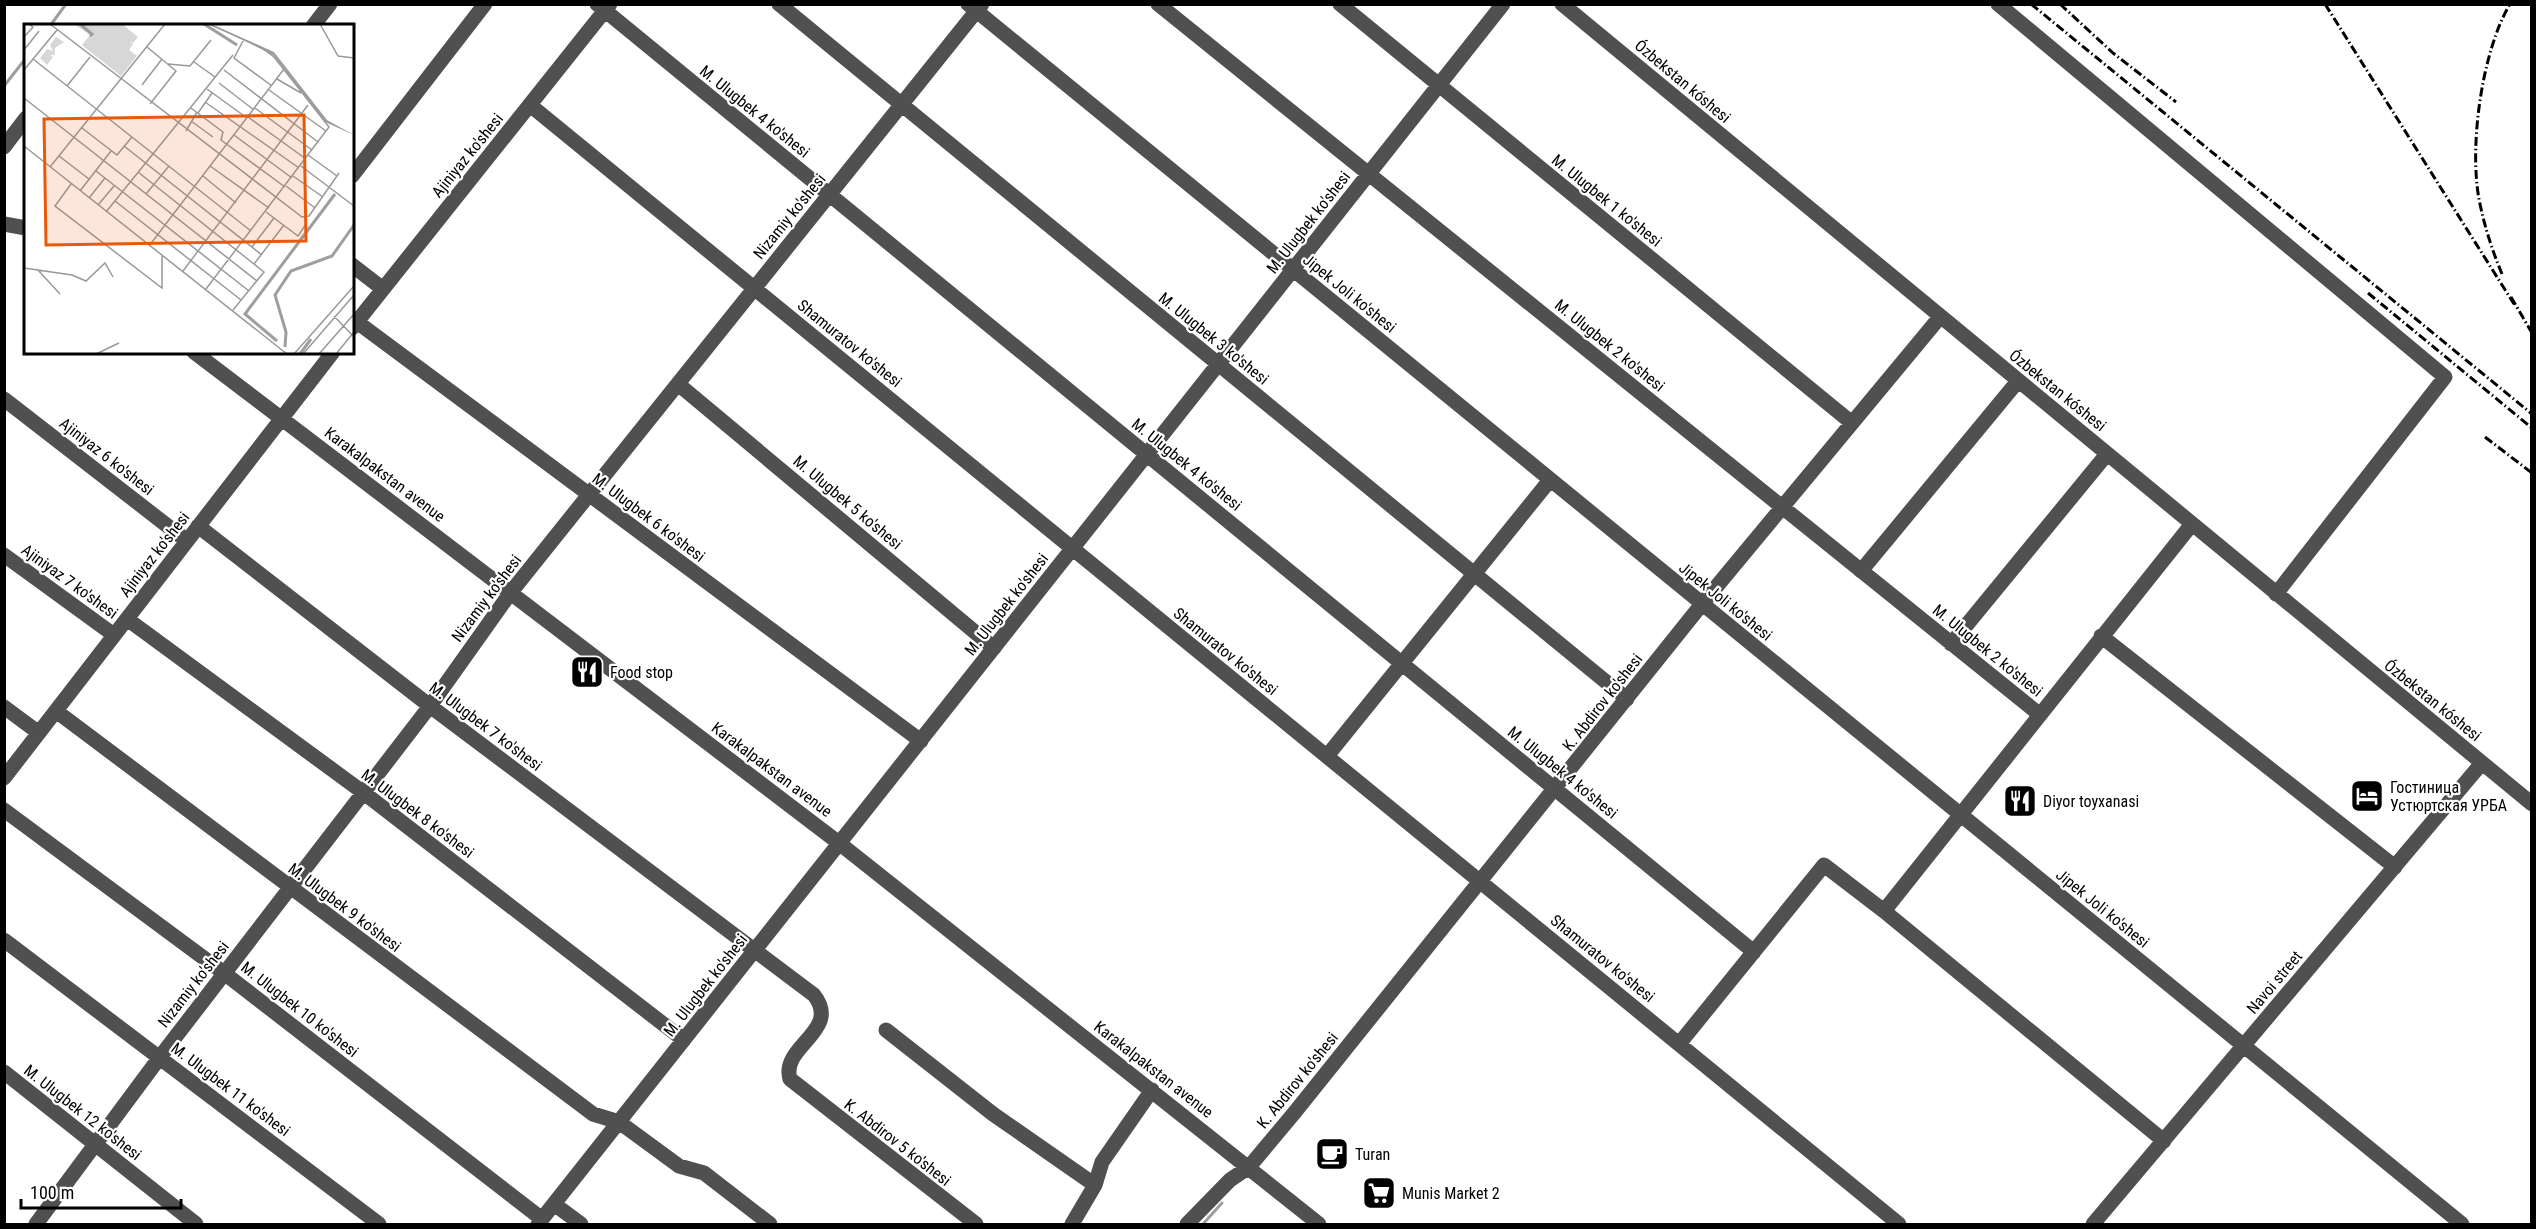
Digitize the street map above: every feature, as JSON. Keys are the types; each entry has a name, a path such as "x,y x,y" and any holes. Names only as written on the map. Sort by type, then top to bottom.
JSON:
{"street":[{"path":"315,24 330,4"},
{"path":"354,173 485,4"},
{"name":"M. Ulugbek 3 ko'shesi","path":"779,4 1627,699"},
{"name":"M. Ulugbek 2 ko'shesi","path":"1158,4 2038,714"},
{"name":"M. Ulugbek 1 ko'shesi","path":"1340,4 1852,423"},
{"name":"M. Ulugbek ko'shesi","path":"540,1222 1503,4"},
{"name":"Ózbekstan kóshesi","path":"1562,4 2532,804"},
{"path":"1998,4 2445,378 2276,594"},
{"name":"Ajiniyaz ko'shesi","path":"355,325 530,105 604,7"},
{"name":"M. Ulugbek 4 ko'shesi","path":"604,7 1754,952"},
{"name":"Nizamiy ko'shesi","path":"36,1224 160,1057 430,706 511,592 830,195 975,7"},
{"name":"Jipek Joli ko'shesi","path":"975,7 1293,270 2462,1224"},
{"name":"Shamuratov ko'shesi","path":"530,105 1899,1224"},
{"path":"4,147 24,121"},
{"path":"354,267 383,289"},
{"name":"K. Abdirov ko'shesi","path":"1187,1224 1230,1180 1249,1167 1556,789 1702,604 1940,317"},
{"name":"M. Ulugbek 6 ko'shesi","path":"355,325 921,741"},
{"name":"Karakalpakstan avenue","path":"197,354 839,843 1319,1224"},
{"name":"Ajiniyaz ko'shesi","path":"4,778 331,354"},
{"path":"1861,571 2018,381"},
{"name":"M. Ulugbek 5 ko'shesi","path":"678,384 994,648"},
{"name":"Ajiniyaz 6 ko'shesi","path":"4,399 187,541"},
{"path":"1951,644 2107,454"},
{"path":"1327,756 1550,480"},
{"path":"1884,911 2038,714 2192,524"},
{"name":"M. Ulugbek 7 ko'shesi","path":"198,526 430,706 814,995 820,1003 820,1022 789,1066 790,1079 797,1087"},
{"name":"Ajiniyaz 7 ko'shesi","path":"4,555 114,635"},
{"name":"M. Ulugbek 8 ko'shesi","path":"127,619 364,793 684,1040"},
{"path":"2101,636 2395,867"},
{"path":"4,707 39,733"},
{"name":"M. Ulugbek 9 ko'shesi","path":"56,711 290,889 593,1114 619,1122 679,1166 704,1173 770,1224"},
{"name":"Navoi street","path":"2093,1224 2482,763"},
{"name":"M. Ulugbek 10 ko'shesi","path":"4,810 224,973 540,1222"},
{"path":"1679,1044 1824,865 1884,911 2164,1140"},
{"name":"M. Ulugbek 11 ko'shesi","path":"4,940 379,1224"},
{"path":"886,1030 993,1114 1095,1185"},
{"name":"M. Ulugbek 12 ko'shesi","path":"4,1072 196,1224"},
{"name":"K. Abdirov 5 ko'shesi","path":"797,1087 976,1224"},
{"path":"1072,1224 1095,1185 1102,1162 1152,1090"},
{"path":"554,1204 581,1224"}],"waterway":[{"path":"51,24 66,4"},
{"path":"4,86 24,61"},
{"path":"1203,1224 1222,1203"}],"railway":[{"path":"2031,4 2532,414"},
{"path":"2060,4 2113,53 2176,102"},
{"path":"2325,4 2514,304"},
{"path":"2502,274 2481,209 2476,177 2476,152 2480,99 2485,72 2500,24 2510,4"},
{"path":"2368,293 2532,428"},
{"path":"2511,297 2532,333"},
{"path":"2485,437 2532,473"}],"place":[{"name":"Food stop","path":"587,672"},
{"name":"Гостиница Устюртская УРБА","path":"2367,796"},
{"name":"Diyor toyxanasi","path":"2020,801"},
{"name":"Turan","path":"1332,1154"},
{"name":"Munis Market 2","path":"1379,1193"}]}
